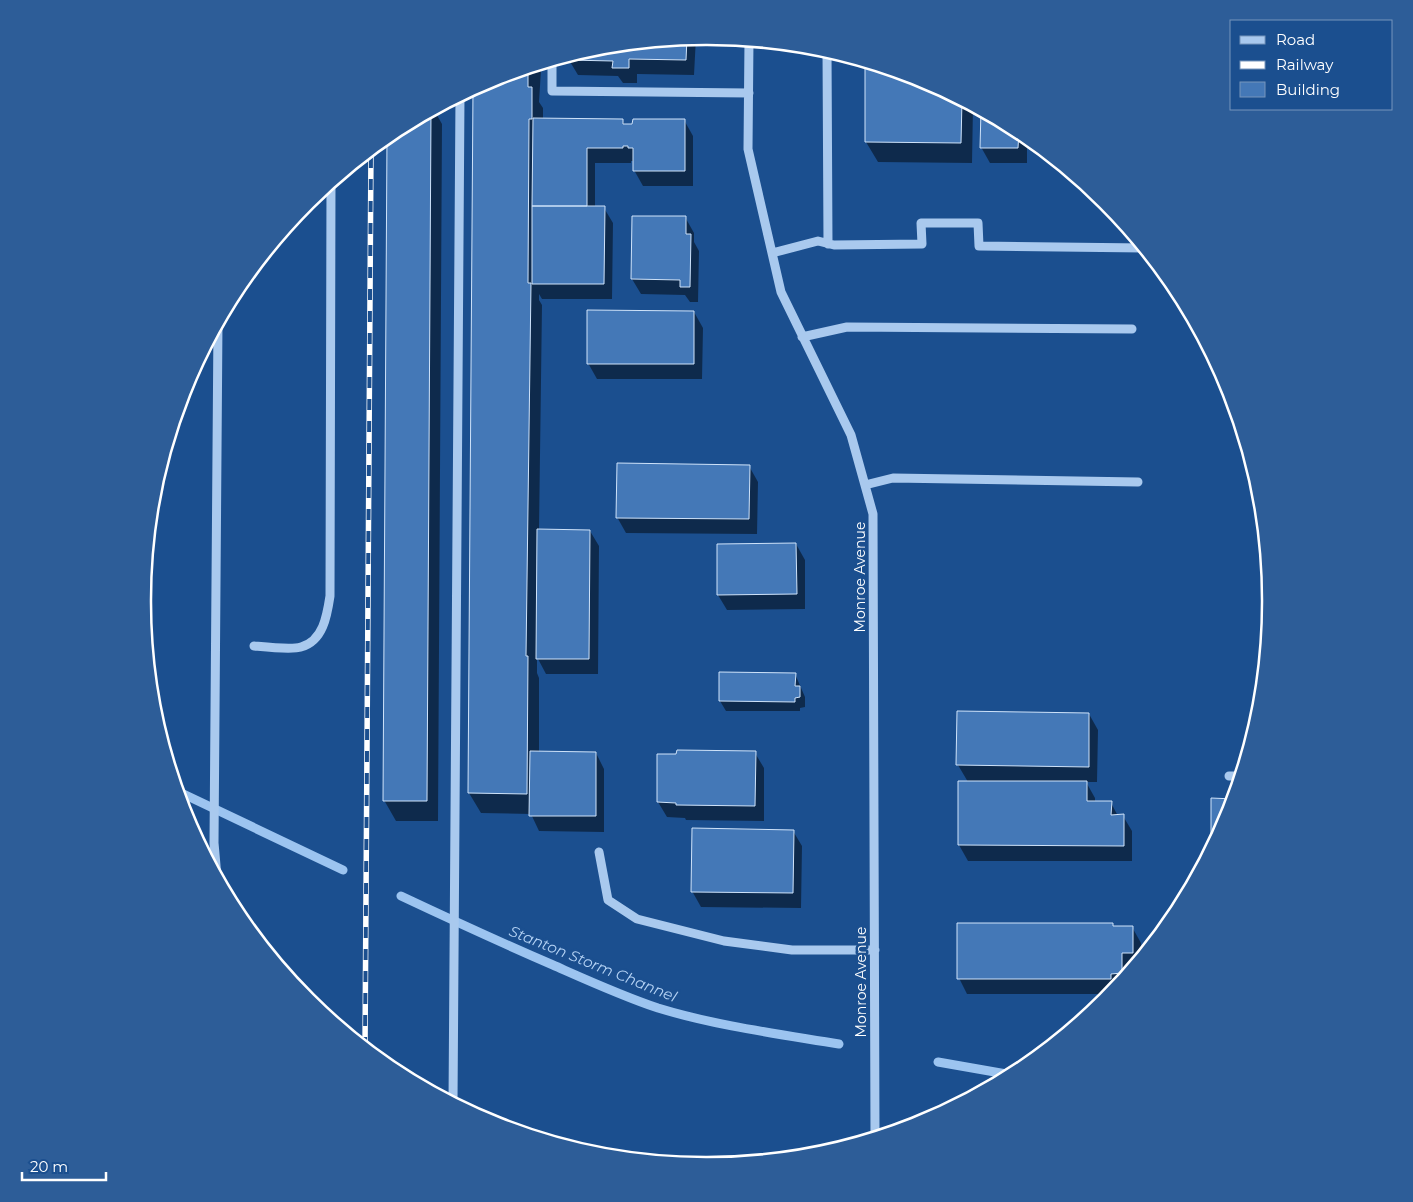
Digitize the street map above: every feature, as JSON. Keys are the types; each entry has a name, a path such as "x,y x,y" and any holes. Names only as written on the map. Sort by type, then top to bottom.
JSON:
{"street":[{"name":"Monroe Avenue","path":"749,47 748,149 781,292 851,435 874,514 875,1130"},
{"path":"827,59 828,244"},
{"path":"552,67 552,91 749,93"},
{"path":"453,1096 460,103"},
{"path":"254,646 300,648 316,639 327,618 330,596 331,191"},
{"path":"772,253 818,241 828,244 922,244 921,222 978,223 979,246 1136,248"},
{"path":"802,337 847,327 1132,330"},
{"path":"216,862 214,834 218,336"},
{"path":"865,485 893,478 1138,482"},
{"path":"1229,776 1234,776"},
{"path":"599,852 608,900 637,918 724,942 792,950 875,950"}],"building":[{"path":"687,46 686,60 629,59 629,68 612,68 613,61 579,60 634,50"},
{"path":"865,69 919,87 962,107 961,143 865,142"},
{"path":"528,75 528,87 532,87 532,119 529,119 528,283 531,283 526,656 528,656 527,794 468,793 473,97"},
{"path":"981,117 1018,141 1018,148 980,148"},
{"path":"431,118 427,801 383,801 387,147"},
{"path":"533,118 623,119 623,124 632,124 633,119 685,119 685,171 633,171 633,148 623,146 623,148 587,148 587,206 532,206"},
{"path":"532,206 605,206 604,284 532,284"},
{"path":"632,216 686,216 686,234 691,234 690,287 680,287 680,280 631,279"},
{"path":"587,310 694,311 694,364 587,364"},
{"path":"617,463 750,465 749,519 616,518"},
{"path":"537,529 590,530 589,659 536,659"},
{"path":"796,543 797,594 717,595 717,544"},
{"path":"719,672 796,673 795,686 800,686 800,697 795,698 795,702 719,701"},
{"path":"957,711 1089,713 1089,767 956,765"},
{"path":"677,750 756,751 755,806 676,805 676,803 657,802 657,754 676,754"},
{"path":"530,751 596,752 596,816 529,816"},
{"path":"958,781 1087,781 1087,801 1112,801 1111,815 1124,814 1124,846 958,845"},
{"path":"1211,798 1226,799 1220,814 1211,834"},
{"path":"692,828 794,830 793,893 691,892"},
{"path":"957,923 1113,923 1113,926 1133,926 1133,953 1122,953 1122,971 1111,974 1111,979 957,979"}],"waterway":[{"name":"Stanton Storm Channel","path":"186,795 343,870"},
{"name":"Stanton Storm Channel","path":"401,896 592,982 658,1008 725,1025 839,1044"},
{"name":"Stanton Storm Channel","path":"938,1062 1000,1073"}],"railway":[{"path":"365,1040 371,158"}]}
